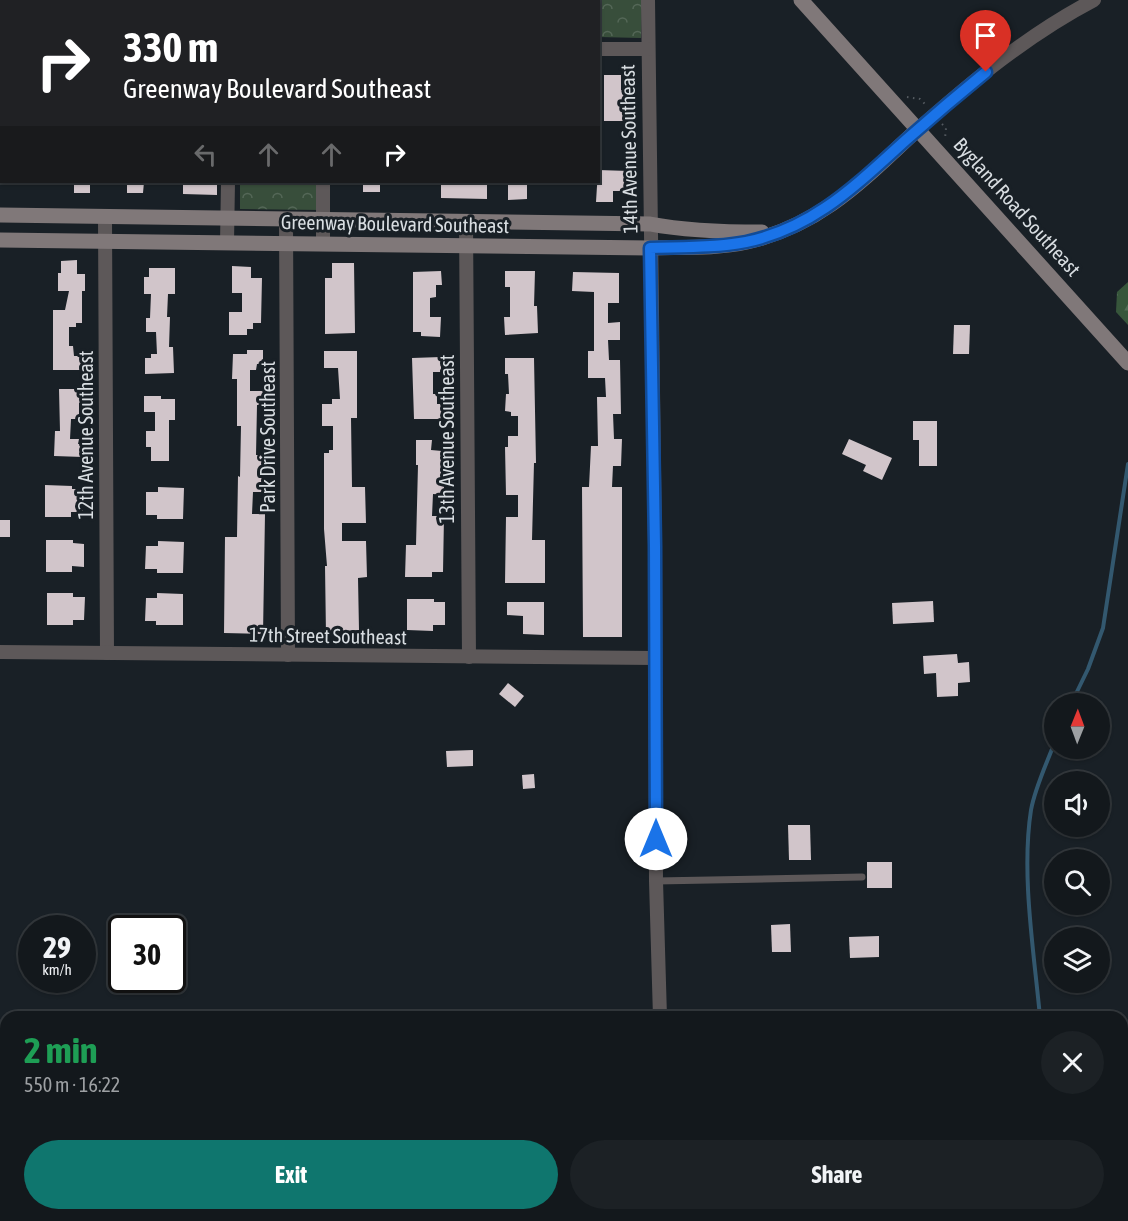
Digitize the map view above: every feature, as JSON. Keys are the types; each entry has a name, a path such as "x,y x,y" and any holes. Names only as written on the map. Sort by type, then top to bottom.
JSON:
{"street":[{"name":"14th Avenue Southeast","path":"648,0 656,881 660,1011"},
{"name":"Bygland Road Southeast","path":"801,0 1128,363"},
{"path":"918,129 1017,47 1070,12 1094,0"},
{"path":"600,50 648,49"},
{"name":"Greenway Boulevard Southeast","path":"0,240 650,248 745,242 786,229 812,218 831,206 918,129"},
{"path":"227,243 228,183"},
{"path":"323,183 323,244"},
{"name":"Greenway Boulevard Southeast","path":"0,215 650,224 717,231 763,232 786,229"},
{"name":"12th Avenue Southeast","path":"105,216 107,653"},
{"name":"Park Drive Southeast","path":"286,219 288,654"},
{"name":"13th Avenue Southeast","path":"466,221 469,657"},
{"name":"17th Street Southeast","path":"0,652 655,658"}],"lane":[{"path":"656,881 862,877"}],"green space":[{"path":"600,0 642,0 641,38 600,37"},
{"path":"240,183 322,183 322,210 240,209"},
{"path":"1128,282 1128,325 1116,312 1117,292"}],"building":[{"path":"604,75 621,75 621,90 625,90 625,121 604,121"},
{"path":"600,170 629,171 628,191 613,191 613,202 596,202"},
{"path":"74,183 90,183 90,193 74,193"},
{"path":"127,183 144,183 143,193 127,193"},
{"path":"183,183 217,183 217,195 183,194"},
{"path":"363,183 380,183 380,192 363,192"},
{"path":"441,183 487,183 487,199 441,198"},
{"path":"508,183 527,183 527,199 508,200"},
{"path":"77,260 77,274 85,274 85,291 82,291 82,323 76,323 76,327 69,327 69,346 73,346 74,356 81,356 81,370 53,370 53,310 65,310 69,291 58,291 58,273 61,273 61,261"},
{"path":"332,263 354,263 355,333 325,334 325,278 332,278"},
{"path":"232,266 251,267 251,278 262,278 261,323 253,323 253,329 247,329 247,335 229,335 229,312 242,312 242,293 232,293"},
{"path":"149,268 175,268 175,294 168,294 167,317 170,317 169,347 173,347 174,373 145,374 145,358 151,358 151,354 157,354 156,332 146,332 146,318 150,318 151,294 144,294 144,277 149,277"},
{"path":"441,271 442,285 436,285 436,297 430,298 430,317 441,317 440,337 421,336 421,332 413,332 413,272"},
{"path":"505,271 535,271 534,306 537,306 538,333 505,335 504,317 510,317 510,287 505,287"},
{"path":"573,272 619,273 619,303 608,303 608,323 620,322 620,340 608,340 609,360 620,360 621,414 613,414 614,439 622,439 621,466 613,466 612,487 622,487 622,637 583,637 582,487 589,487 591,446 598,446 597,397 606,397 605,378 588,378 588,351 594,351 594,292 572,291"},
{"path":"954,325 970,325 969,354 953,354"},
{"path":"247,350 263,350 263,364 257,364 256,370 250,370 250,391 263,391 262,405 257,405 256,455 263,455 264,492 253,492 252,514 265,514 263,634 224,633 225,537 237,537 238,476 240,477 241,426 237,426 237,379 232,379 233,354 247,354"},
{"path":"324,351 357,351 357,418 351,418 352,487 365,487 366,523 342,523 342,541 366,541 367,577 358,578 359,630 342,631 343,636 326,636 324,453 333,450 333,426 322,426 322,404 332,404 332,399 340,399 338,368 324,368"},
{"path":"441,357 441,372 433,372 433,394 437,394 437,404 442,404 442,419 414,419 412,358"},
{"path":"505,358 534,358 536,463 534,463 532,540 545,540 545,583 505,583 506,517 518,517 518,495 506,495 505,447 508,447 508,436 518,436 518,416 511,416 511,412 505,411 506,394 509,394"},
{"path":"59,389 84,389 84,403 79,403 79,419 71,419 70,439 79,439 78,444 83,444 83,457 54,456 55,431 60,431"},
{"path":"144,396 175,399 175,420 169,420 169,461 151,461 151,447 146,447 146,431 155,431 155,412 144,412"},
{"path":"913,421 937,421 937,466 919,466 919,440 913,440"},
{"path":"849,439 892,458 882,480 863,471 866,465 842,454"},
{"path":"416,440 432,440 431,450 442,451 441,479 444,479 444,495 433,494 432,516 444,516 443,572 432,572 432,577 405,577 406,545 416,545 418,465 416,465"},
{"path":"45,485 72,486 72,489 83,489 83,512 71,512 71,517 45,517"},
{"path":"158,487 184,488 183,519 157,519 157,515 146,515 146,492 158,492"},
{"path":"0,520 10,520 10,537 0,537"},
{"path":"46,540 73,540 73,543 84,544 84,567 72,566 72,572 46,572"},
{"path":"158,541 184,542 183,573 157,573 157,569 145,569 146,546 158,546"},
{"path":"47,593 73,593 73,597 85,597 84,620 73,620 73,625 47,625"},
{"path":"157,593 183,594 183,625 156,625 156,621 145,621 146,598 157,598"},
{"path":"407,599 434,599 434,602 445,602 445,625 433,625 433,631 407,630"},
{"path":"933,601 934,622 893,624 892,603"},
{"path":"507,602 544,602 544,635 523,634 523,616 507,615"},
{"path":"957,654 958,663 969,662 970,682 958,683 958,696 937,697 936,673 924,674 923,656"},
{"path":"508,683 524,696 515,707 499,694"},
{"path":"473,750 473,766 447,767 446,751"},
{"path":"534,774 535,788 523,789 522,775"},
{"path":"788,825 810,825 811,860 789,860"},
{"path":"867,862 892,862 892,888 867,888"},
{"path":"790,924 791,952 772,952 771,925"},
{"path":"879,936 879,957 850,958 849,937"}],"waterway":[{"path":"1076,693 1103,628 1128,464"},
{"path":"1039,1011 1027,860 1031,810 1048,759"}],"route":[{"path":"656,839 655,546 650,248 745,242 765,237 812,218 851,190 934,115 986,72"}]}
